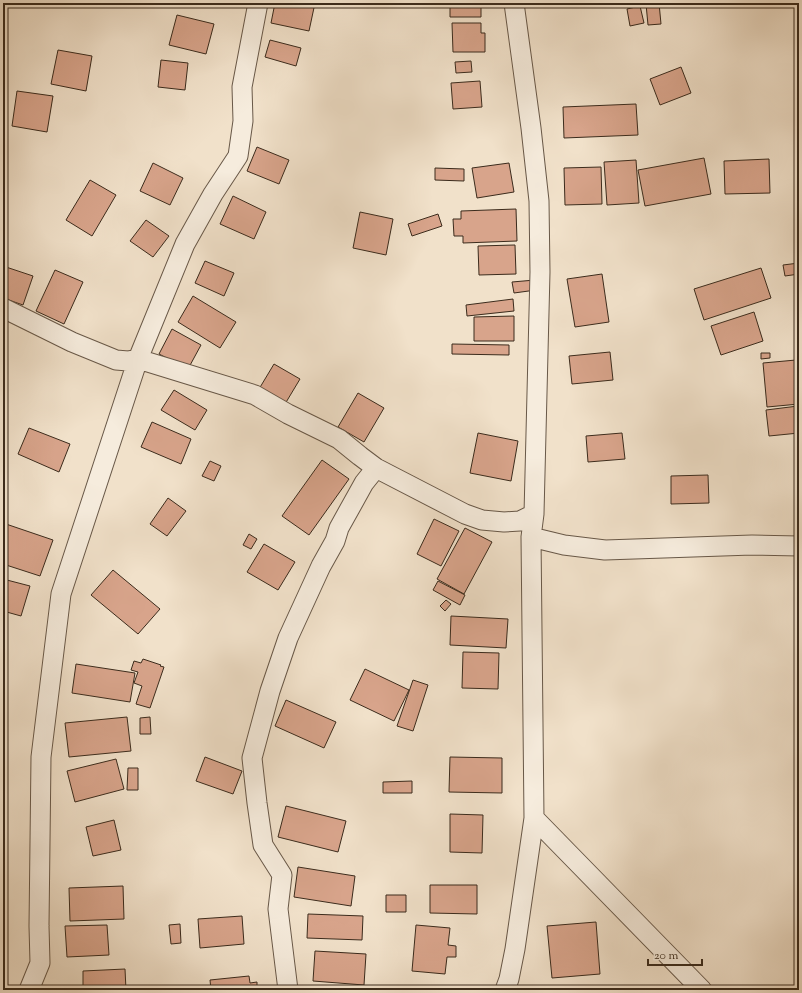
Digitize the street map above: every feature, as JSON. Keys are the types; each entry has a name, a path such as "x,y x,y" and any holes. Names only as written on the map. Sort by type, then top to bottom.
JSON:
{"street":[{"path":"29,990 40,963 41,757 62,594 138,359 185,244 213,194 238,156 243,121 242,87 258,3"},
{"path":"505,990 509,979 515,949 534,818 531,538 534,514 540,272 539,201 531,128 514,3"},
{"path":"3,308 72,342 116,360 128,361 138,359 255,395 288,414 339,439 376,468 465,514 482,520 504,522 520,521 534,514"},
{"path":"288,990 278,909 282,875 263,845 252,758 270,691 288,638 321,566 335,542 339,528 364,483 376,468"},
{"path":"531,538 564,545 605,550 799,546"},
{"path":"534,818 702,990"}],"building":[{"path":"275,3 315,3 309,31 271,23"},
{"path":"450,3 481,3 481,17 450,17"},
{"path":"626,3 659,3 661,24 648,25 646,4 626,5"},
{"path":"640,6 644,23 630,26 627,9"},
{"path":"177,15 214,24 206,54 169,45"},
{"path":"452,23 481,23 481,33 485,33 485,52 453,52"},
{"path":"270,40 301,48 296,66 265,57"},
{"path":"58,50 92,56 86,91 51,84"},
{"path":"161,60 188,63 185,90 158,87"},
{"path":"471,61 472,72 456,73 455,62"},
{"path":"681,67 691,93 660,105 650,79"},
{"path":"480,81 482,107 453,109 451,83"},
{"path":"17,91 53,96 47,132 12,126"},
{"path":"636,104 638,135 564,138 563,107"},
{"path":"257,147 289,160 279,184 247,171"},
{"path":"704,158 711,194 645,206 638,170"},
{"path":"769,159 770,193 725,194 724,161"},
{"path":"636,160 639,203 607,205 604,162"},
{"path":"153,163 183,178 170,205 140,191"},
{"path":"509,163 514,192 477,198 472,168"},
{"path":"601,167 602,204 565,205 564,168"},
{"path":"435,168 464,169 464,181 435,180"},
{"path":"90,180 116,195 92,236 66,220"},
{"path":"233,196 266,212 254,239 220,224"},
{"path":"516,209 517,241 463,243 463,236 454,236 453,219 461,219 461,211"},
{"path":"360,212 393,219 386,255 353,248"},
{"path":"438,214 442,226 412,236 408,224"},
{"path":"146,220 169,236 153,257 130,241"},
{"path":"515,245 516,274 479,275 478,246"},
{"path":"205,261 234,273 224,296 195,283"},
{"path":"799,263 799,274 785,276 783,265"},
{"path":"3,266 33,276 23,305 3,298"},
{"path":"761,268 771,298 704,320 694,289"},
{"path":"55,270 83,282 64,324 36,311"},
{"path":"602,274 609,322 575,327 567,279"},
{"path":"535,280 536,290 514,293 512,282"},
{"path":"193,296 236,322 220,348 178,322"},
{"path":"513,299 514,311 467,316 466,305"},
{"path":"754,312 763,341 721,355 711,326"},
{"path":"514,316 514,341 474,341 474,317"},
{"path":"172,329 201,345 188,369 159,354"},
{"path":"452,344 509,345 509,355 452,354"},
{"path":"610,352 613,380 572,384 569,356"},
{"path":"761,353 770,353 770,358 761,359"},
{"path":"796,360 799,404 767,407 763,363"},
{"path":"274,364 300,379 285,404 259,389"},
{"path":"174,390 207,410 195,430 161,410"},
{"path":"358,393 384,408 364,442 338,427"},
{"path":"798,406 799,433 769,436 766,410"},
{"path":"152,422 191,439 181,464 141,447"},
{"path":"29,428 70,444 59,472 18,454"},
{"path":"478,433 518,441 511,481 470,473"},
{"path":"622,433 625,459 588,462 586,436"},
{"path":"322,460 349,479 309,535 282,516"},
{"path":"210,461 221,466 214,481 202,476"},
{"path":"708,475 709,503 671,504 671,476"},
{"path":"168,498 186,511 167,536 150,524"},
{"path":"434,519 459,531 441,566 417,554"},
{"path":"3,523 53,540 40,576 3,564"},
{"path":"465,528 492,542 464,594 437,579"},
{"path":"249,534 257,539 251,549 243,545"},
{"path":"264,544 295,562 278,590 247,572"},
{"path":"113,570 160,609 138,634 91,595"},
{"path":"3,579 30,586 21,616 3,611"},
{"path":"438,581 465,595 460,605 433,590"},
{"path":"446,600 451,604 445,611 440,606"},
{"path":"451,616 508,619 506,648 450,645"},
{"path":"463,652 499,653 498,689 462,688"},
{"path":"143,659 164,667 150,708 136,704 142,686 134,683 138,672 131,670 134,661 141,663"},
{"path":"76,664 135,673 130,702 72,693"},
{"path":"365,669 409,690 394,721 350,700"},
{"path":"413,680 428,685 413,731 397,726"},
{"path":"286,700 336,722 324,748 275,726"},
{"path":"127,717 131,751 69,757 65,723"},
{"path":"150,717 151,734 140,734 140,718"},
{"path":"205,757 242,771 233,794 196,781"},
{"path":"450,757 502,758 502,793 449,792"},
{"path":"116,759 124,789 75,802 67,771"},
{"path":"128,768 138,768 138,790 127,790"},
{"path":"412,781 412,793 383,793 383,782"},
{"path":"286,806 346,821 338,852 278,837"},
{"path":"450,814 483,815 482,853 450,852"},
{"path":"114,820 121,850 93,856 86,827"},
{"path":"298,867 355,876 351,906 294,897"},
{"path":"3,874 7,874 7,895 3,895"},
{"path":"430,885 477,885 477,914 430,913"},
{"path":"123,886 124,919 70,921 69,888"},
{"path":"386,895 406,895 406,912 386,912"},
{"path":"308,914 363,916 362,940 307,938"},
{"path":"242,916 244,944 200,948 198,919"},
{"path":"596,922 600,974 552,978 547,926"},
{"path":"180,924 181,943 171,944 169,925"},
{"path":"107,925 109,955 67,957 65,926"},
{"path":"416,925 450,928 448,945 456,946 456,957 447,957 445,974 412,971"},
{"path":"315,951 366,954 364,985 313,981"},
{"path":"125,969 126,990 83,990 83,971"},
{"path":"249,976 250,983 257,982 257,990 211,990 210,980"},
{"path":"300,988 328,990 300,990"}]}
